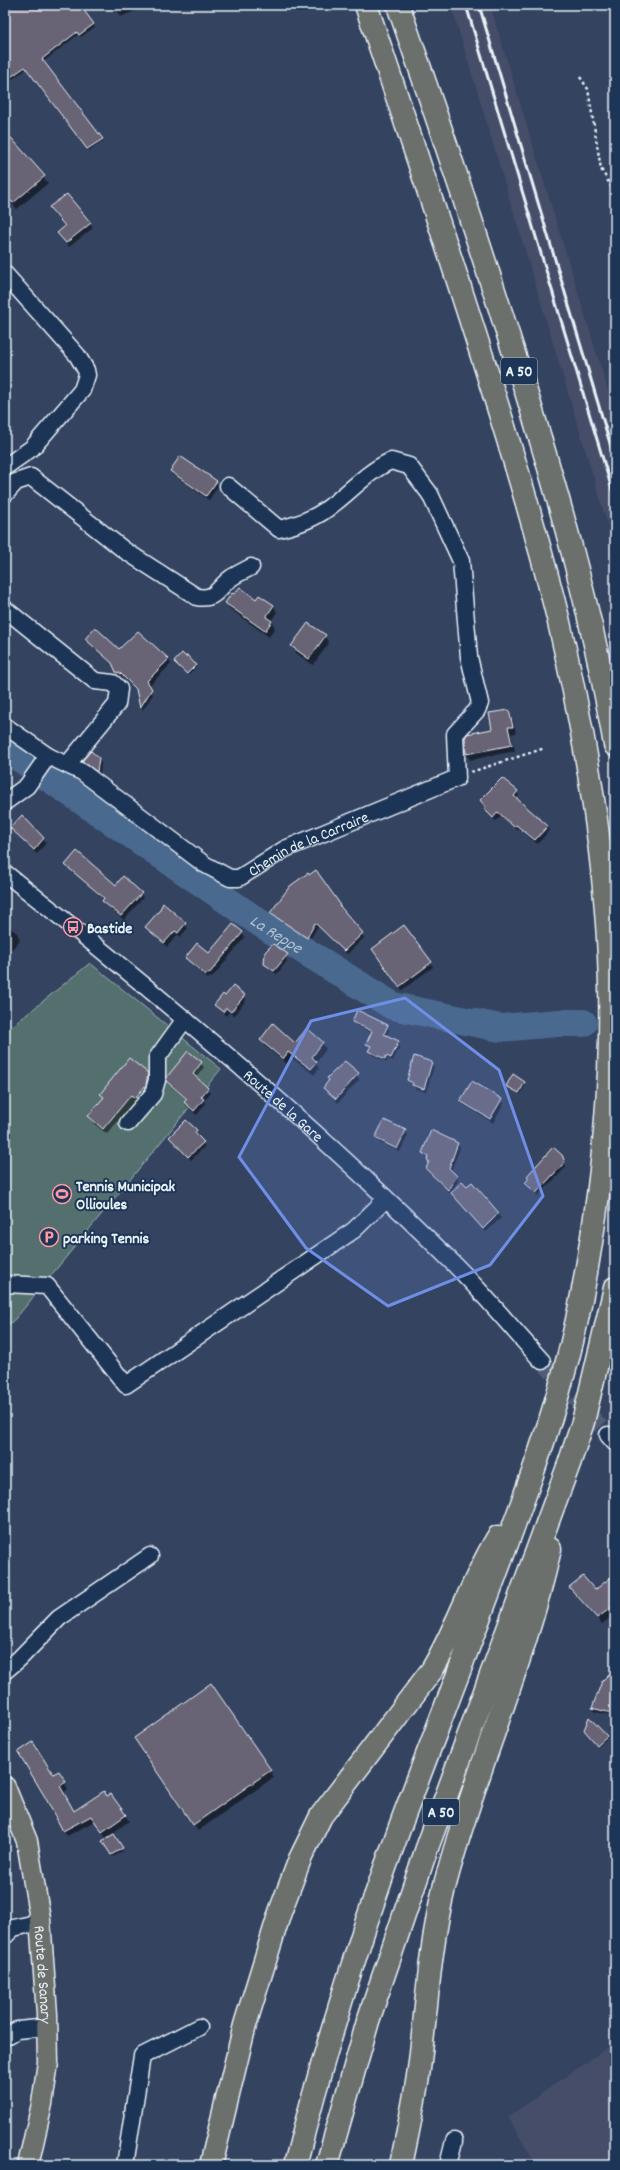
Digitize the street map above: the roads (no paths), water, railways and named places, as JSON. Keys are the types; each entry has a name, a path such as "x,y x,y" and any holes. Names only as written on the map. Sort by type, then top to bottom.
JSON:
{"highway":[{"name":"A 50","path":"295,2165 323,2059 350,1972 400,1826 526,1494 548,1428 568,1360 583,1289 599,1192 608,1074 610,988 600,854 590,780 557,617 521,482 438,214 366,5"},
{"name":"A 50","path":"398,5 467,204 550,470 588,607 615,745"},
{"name":"A 50","path":"327,2165 368,2021 403,1916 569,1464 583,1422 615,1288"},
{"path":"401,2165 420,2064 430,1962 440,1906 465,1818 540,1597 569,1464"},
{"path":"211,2165 245,2025 280,1912 300,1859 321,1816 432,1670 446,1647 484,1563 526,1494"}],"main road":[{"name":"Route de Sanary","path":"5,1787 27,1841 40,1919 47,2014 48,2062 42,2104 28,2165"},
{"name":"Route de Sanary","path":"6,1811 20,1845 32,1924 39,2028 38,2067 34,2095 16,2165"}],"street":[{"path":"5,274 77,356 86,370 87,375 82,390 32,448 5,467"},
{"name":"Chemin de la Carraire","path":"5,726 48,756 82,772 204,864 230,878 239,878 285,849 457,778 455,734 477,710 480,703 469,656 461,560 430,494 409,466 391,460 368,474 331,507 295,525 279,529 228,486"},
{"path":"5,494 16,482 31,477 124,550 197,597 205,598 213,596 230,579 251,567"},
{"path":"5,609 95,682 113,683 119,689 117,704 67,765"},
{"path":"5,802 27,786 48,756"},
{"name":"Route de la Gare","path":"5,873 185,1019 340,1155 453,1262 514,1332 542,1361"},
{"path":"128,1123 153,1094 157,1080 157,1058 185,1019"},
{"path":"5,1284 47,1286 126,1385 354,1230 386,1199"},
{"path":"5,1671 20,1660 59,1618 150,1556"},
{"path":"5,1936 13,1928 32,1924"},
{"path":"125,2165 142,2056 199,2027"},
{"path":"5,2037 17,2030 39,2028"},
{"path":"448,2165 454,2141"}],"waterway":[{"name":"La Reppe","path":"5,748 260,923 393,1006 500,1028 557,1023 583,1023"}],"tunnel":[{"path":"542,1361 608,1435"}],"railway":[{"path":"466,5 615,499"},
{"path":"479,5 615,460"}],"place":[{"name":"Bastide","path":"73,927"},
{"name":"Tennis Municipak Ollioules","path":"62,1194"},
{"name":"parking Tennis","path":"49,1237"}]}
